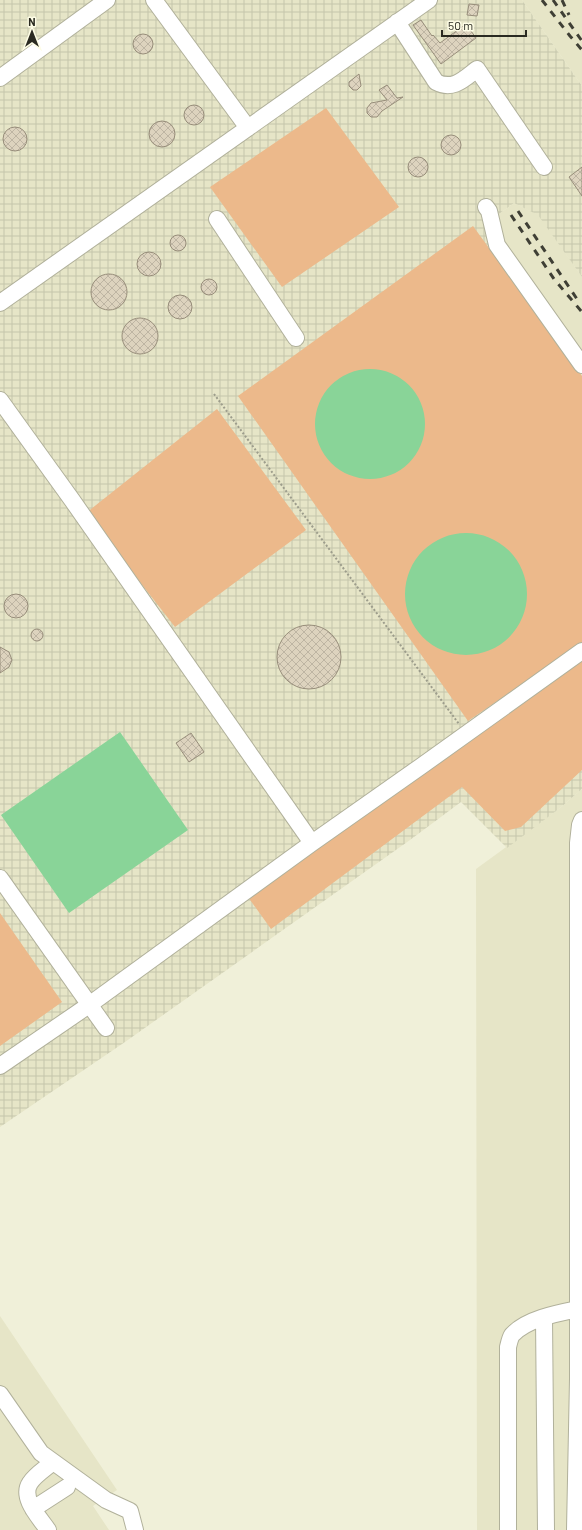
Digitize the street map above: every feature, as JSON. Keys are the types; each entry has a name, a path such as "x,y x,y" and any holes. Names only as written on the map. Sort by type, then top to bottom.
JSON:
{"street":[{"path":"0,78 107,0"},
{"path":"154,0 248,128"},
{"path":"0,303 429,0"},
{"path":"397,22 436,82 441,85 452,86 477,70 544,167"},
{"path":"486,207 489,211 496,245 582,365"},
{"path":"217,219 296,338"},
{"path":"0,400 72,500 312,843"},
{"path":"0,1066 582,651"},
{"path":"575,1530 580,1379 578,1310 578,842 582,820"},
{"path":"0,878 106,1028"},
{"path":"508,1530 508,1347 511,1336 525,1325 557,1313 578,1310"},
{"path":"544,1318 546,1530"},
{"path":"0,1394 40,1454 106,1500 130,1511 135,1530"},
{"path":"48,1530 33,1509 29,1500 28,1489 30,1484 53,1462"},
{"path":"33,1509 67,1487"}],"path":[{"path":"214,394 466,734"}],"shaded area":[{"path":"0,0 522,0 582,86 582,277 538,215 514,203 496,216 501,243 582,356 582,789 560,808 507,848 461,802 410,840 125,1042 0,1127"},
{"path":"522,0 582,0 582,86"},
{"path":"326,108 399,207 282,287 210,187"},
{"path":"514,203 539,215 582,277 582,356 501,242 496,216"},
{"path":"473,226 582,376 582,643 468,721 238,396"},
{"path":"370,369 391,373 409,385 421,403 425,424 421,445 409,463 391,475 370,479 349,475 331,463 319,445 315,424 319,403 331,385 349,373"},
{"path":"217,409 306,530 175,627 86,513"},
{"path":"466,533 478,534 489,538 509,551 522,571 526,582 526,606 522,617 509,637 489,650 478,654 466,655 454,654 443,650 423,637 410,617 406,606 405,594 406,582 410,571 423,551 443,538 454,534"},
{"path":"582,661 582,770 521,827 505,831 462,787 271,929 248,897 504,712"},
{"path":"120,732 188,830 69,913 1,815"},
{"path":"582,789 582,1530 477,1530 476,869 560,808"},
{"path":"0,913 62,1002 0,1046"},
{"path":"0,1316 117,1490 93,1506 109,1530 0,1530"}],"building":[{"path":"469,4 479,5 477,16 467,15"},
{"path":"421,20 432,36 433,35 440,43 466,24 476,38 441,64 413,25"},
{"path":"143,34 150,37 153,44 150,51 143,54 136,51 133,44 136,37"},
{"path":"359,74 361,86 357,90 353,90 349,86 349,82"},
{"path":"387,85 397,98 403,97 382,111 377,117 371,117 367,113 367,108 371,103 387,100 379,90"},
{"path":"194,105 201,108 204,115 201,122 194,125 187,122 184,115 187,108"},
{"path":"162,121 171,125 175,134 171,143 162,147 153,143 149,134 153,125"},
{"path":"10,127 20,127 27,134 27,144 20,151 10,151 3,144 3,134"},
{"path":"451,135 458,138 461,145 458,152 451,155 444,152 441,145 444,138"},
{"path":"418,157 425,160 428,167 425,174 418,177 411,174 408,167 411,160"},
{"path":"582,167 582,196 569,177"},
{"path":"178,235 184,237 186,243 184,249 178,251 172,249 170,243 172,237"},
{"path":"144,252 154,252 161,259 161,269 154,276 144,276 137,269 137,259"},
{"path":"109,274 122,279 127,292 122,305 109,310 96,305 91,292 96,279"},
{"path":"209,279 215,281 217,287 215,293 209,295 203,293 201,287 203,281"},
{"path":"180,295 189,298 192,307 189,316 180,319 171,316 168,307 171,298"},
{"path":"143,318 153,323 157,329 157,343 153,349 147,353 137,354 127,349 123,343 122,333 127,323 133,319"},
{"path":"16,594 21,595 27,601 27,611 21,617 16,618 11,617 5,611 4,606 5,601 11,595"},
{"path":"303,625 315,625 332,634 339,645 341,657 339,669 332,680 315,689 303,689 291,684 282,675 277,663 277,651 282,639 291,630"},
{"path":"37,629 41,631 43,635 41,639 37,641 33,639 31,635 33,631"},
{"path":"0,647 9,652 12,660 9,667 0,673"},
{"path":"191,733 204,752 189,762 176,743"}],"railway":[{"path":"542,0 582,50"},
{"path":"553,0 582,41"},
{"path":"562,0 569,15"},
{"path":"518,211 579,302"},
{"path":"511,215 554,279 582,312"}]}
